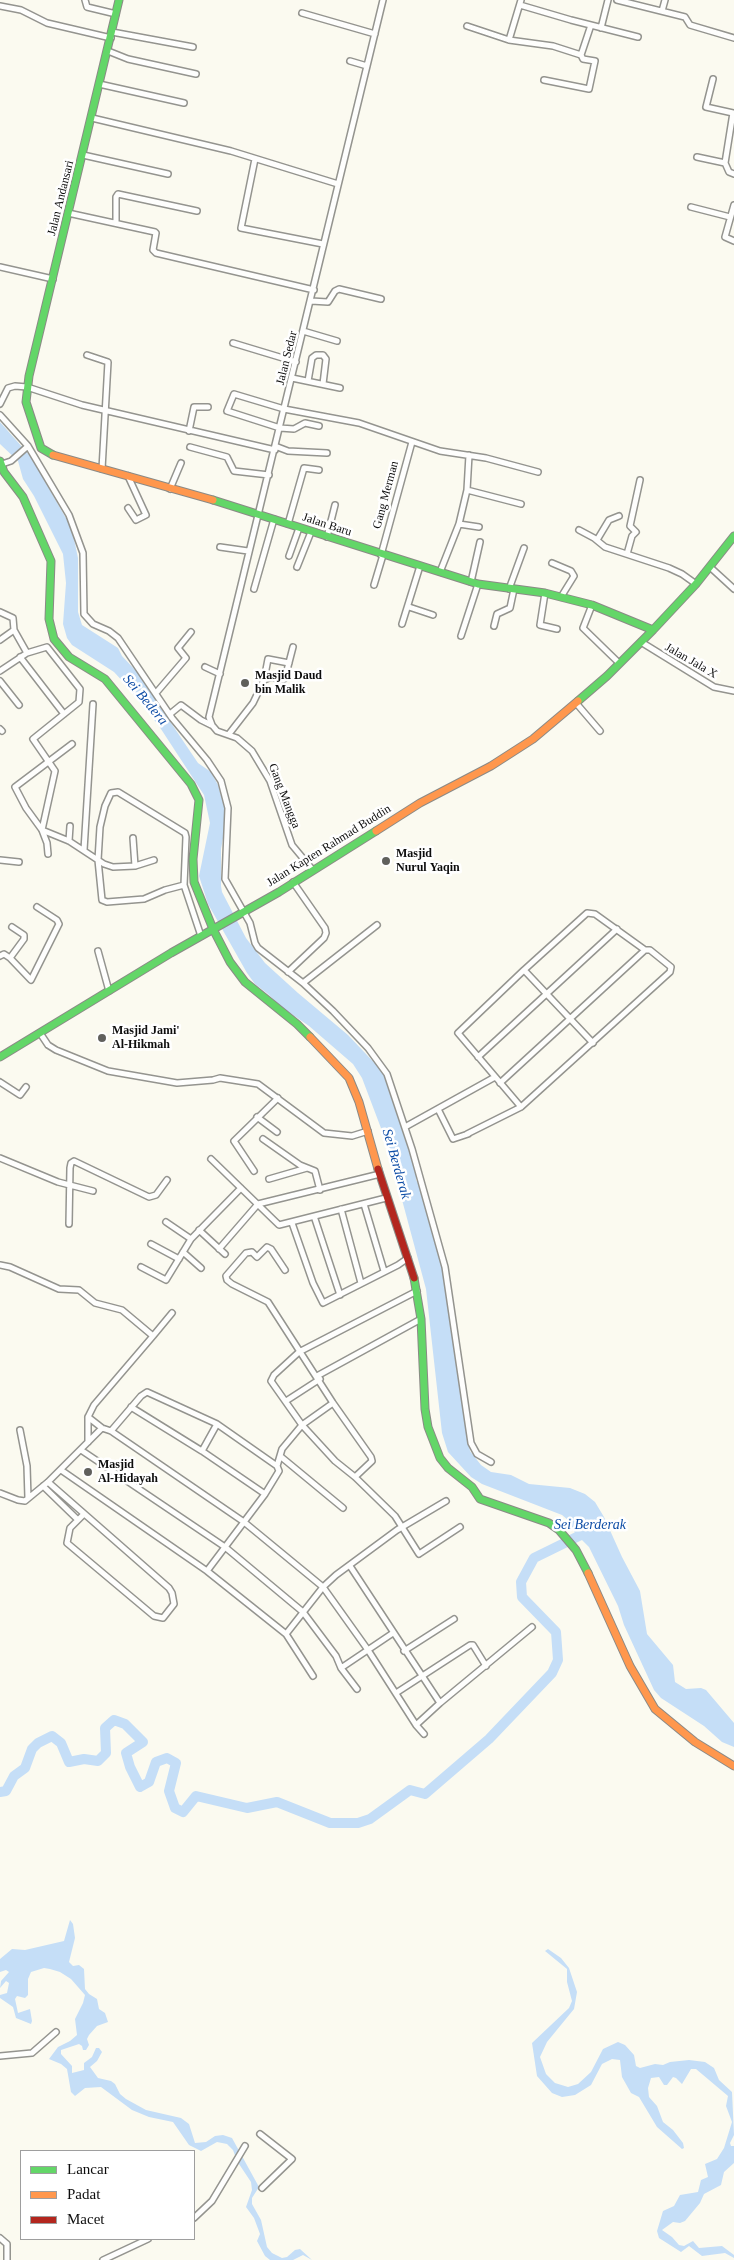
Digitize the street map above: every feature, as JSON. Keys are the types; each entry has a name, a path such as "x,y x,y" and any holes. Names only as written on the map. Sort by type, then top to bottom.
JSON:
{"street":[{"path":"85,0 87,7 116,14"},
{"name":"Jalan Andansari","path":"26,402 68,213 119,0"},
{"name":"Jalan Sedar","path":"210,722 248,552 312,300 323,244 383,0"},
{"path":"601,28 608,0"},
{"path":"617,0 680,16 685,18 690,25 734,38"},
{"path":"662,11 665,0"},
{"path":"509,40 520,2 601,28 638,37"},
{"path":"0,6 22,10 47,23 193,47"},
{"path":"302,13 375,34"},
{"path":"581,56 591,25"},
{"path":"467,26 509,40 553,46 581,56 583,59 595,61 589,90 544,80"},
{"path":"108,51 128,59 196,74"},
{"path":"350,61 367,66"},
{"path":"713,78 706,108 733,114 725,164 730,172 734,174"},
{"path":"99,84 184,103"},
{"path":"92,118 172,136 338,184"},
{"path":"83,155 168,174"},
{"path":"697,157 725,164"},
{"path":"255,159 241,228 323,244"},
{"path":"116,222 116,196 118,194 197,210"},
{"path":"734,205 725,237 734,241"},
{"path":"691,207 730,217"},
{"path":"68,213 116,222 156,233 154,250 156,253 314,290"},
{"path":"0,267 53,279"},
{"path":"312,300 328,302 338,288 381,299"},
{"path":"304,331 336,341"},
{"path":"233,343 296,362"},
{"path":"87,355 108,362 102,469"},
{"path":"308,381 312,358 316,355 323,355 326,359 323,384"},
{"path":"292,378 340,388"},
{"path":"0,404 8,388 15,386 28,387 106,411 189,431 275,448 327,453"},
{"path":"319,426 304,423 294,430 280,428 227,411 234,394 284,410 359,423 440,451 469,455 538,472"},
{"name":"Jalan Baru","path":"26,402 41,448 47,452 258,513 382,555 474,583 544,593 592,605 653,630"},
{"path":"189,431 194,407 208,407"},
{"path":"0,415 27,448 69,515 83,553 84,614 93,624 109,631 118,638 170,714 221,781 228,808 225,879 240,913 250,924 252,937 258,948 303,983 368,1048 387,1074 405,1128 445,1267 471,1443 477,1454 491,1462"},
{"name":"Gang Merman","path":"374,585 412,442"},
{"path":"27,448 2,469 23,497 51,561 49,619 54,639 69,657 105,679 191,784 199,800 192,871 194,882 213,929 236,972 297,1024 349,1078 368,1131 386,1198 408,1258 417,1291 421,1319 421,1354 425,1409 428,1427 440,1458 448,1468 472,1487 480,1499 548,1523 559,1530 576,1550 592,1580 630,1666 655,1709 695,1742 734,1766"},
{"path":"190,448 227,457 234,470 269,475"},
{"path":"440,572 459,524 467,490 469,455"},
{"path":"170,489 181,463"},
{"path":"288,524 304,468 319,470"},
{"path":"128,476 146,515 136,520 128,508"},
{"path":"627,554 632,536 636,532 630,526 640,480"},
{"path":"467,490 522,504"},
{"path":"327,537 335,505"},
{"path":"597,540 610,520 619,516"},
{"path":"254,589 274,519"},
{"path":"459,524 478,527"},
{"path":"289,556 299,528"},
{"path":"579,530 605,547 668,568 682,574 696,584"},
{"path":"297,567 312,532"},
{"name":"Jalan Kapten Rahmad Buddin","path":"0,1057 293,882 430,797 492,766 533,739 576,703 653,630 696,584 734,536"},
{"path":"462,636 474,583 480,542"},
{"path":"220,547 248,552"},
{"path":"494,626 497,614 510,608 512,589 524,548"},
{"path":"552,563 571,571 574,576 561,597"},
{"path":"402,624 409,607 420,566"},
{"path":"710,567 734,589"},
{"path":"544,593 540,624 557,629"},
{"path":"592,605 583,628 619,663"},
{"path":"409,607 432,615"},
{"path":"0,612 13,618 14,630 28,652"},
{"path":"0,640 14,630"},
{"path":"156,693 186,658 178,648 190,632"},
{"name":"Jalan Jala X","path":"641,642 714,687 734,691"},
{"path":"264,680 271,677 284,679 293,647"},
{"path":"0,671 28,652 46,648 78,686 81,696 79,702 33,739 55,771 42,830"},
{"path":"20,657 64,714"},
{"path":"229,734 253,703 264,680 268,659 289,663"},
{"path":"205,667 220,674"},
{"path":"0,681 19,705"},
{"path":"576,703 600,731"},
{"path":"84,850 93,704"},
{"name":"Gang Mangga","path":"170,714 181,705 201,720 210,722 217,731 229,734 243,742 252,751 264,768 292,845 312,869"},
{"path":"48,854 47,843 42,830 14,787 72,744"},
{"path":"184,885 165,890 144,899 103,901 98,860 100,827 105,806 111,793 118,792 184,833 186,837 184,885 201,936"},
{"path":"69,841 70,826"},
{"path":"42,830 69,841 112,867 135,866 154,860"},
{"path":"133,838 135,866"},
{"path":"0,860 19,862"},
{"path":"288,972 324,938 326,933 325,928 293,882"},
{"path":"0,956 4,954 10,958 31,980 59,924 57,920 37,907"},
{"path":"438,1110 453,1140 521,1107 670,972 671,967 650,950 645,950 595,914 587,913 458,1032 521,1107"},
{"path":"303,983 377,926"},
{"path":"10,958 24,939 24,935 12,927"},
{"path":"478,1057 617,930"},
{"path":"500,1083 645,950"},
{"path":"98,951 109,992"},
{"path":"524,970 593,1043"},
{"path":"40,1033 48,1045 56,1050 86,1064 108,1071 177,1083 220,1078 236,1079 258,1084 324,1133 352,1136 368,1131"},
{"path":"405,1128 495,1077"},
{"path":"0,1082 20,1095 26,1087"},
{"path":"254,1171 234,1142 238,1134 278,1098"},
{"path":"258,1116 277,1132"},
{"path":"263,1139 274,1148 315,1171 320,1190"},
{"path":"0,1158 69,1185 76,1185 93,1191"},
{"path":"211,1160 272,1216 276,1224 292,1223 386,1198"},
{"path":"69,1224 69,1185 71,1163 74,1161 149,1197 156,1195 167,1180"},
{"path":"269,1179 307,1168"},
{"path":"219,1249 258,1204 380,1174"},
{"path":"140,1267 166,1280 199,1230 242,1188"},
{"path":"364,1204 384,1271"},
{"path":"341,1209 361,1283"},
{"path":"314,1216 340,1295"},
{"path":"166,1222 192,1239"},
{"path":"292,1223 309,1272 322,1302 340,1295 408,1258"},
{"path":"199,1230 225,1254"},
{"path":"151,1244 179,1259"},
{"path":"285,1270 269,1247 257,1257 252,1252 246,1253 226,1276 226,1280 268,1302 299,1352 372,1458 372,1461 355,1477"},
{"path":"183,1252 201,1268"},
{"path":"0,1265 10,1267 59,1289 79,1290 95,1303 122,1310 153,1336"},
{"path":"417,1291 299,1352 271,1379 302,1425 335,1461 355,1477 395,1516 421,1554 460,1527"},
{"path":"88,1442 88,1417 94,1405 172,1313"},
{"path":"286,1401 318,1378 421,1319"},
{"path":"111,1432 131,1406 147,1392 217,1424 278,1466"},
{"path":"207,1571 265,1494 279,1471 278,1466 282,1449 302,1425 333,1403"},
{"path":"131,1406 265,1494"},
{"path":"88,1417 244,1522 323,1587 424,1734"},
{"path":"202,1451 217,1424"},
{"path":"0,1493 21,1501 28,1498 82,1450 102,1428"},
{"path":"20,1430 26,1466 28,1498"},
{"path":"82,1450 225,1547 303,1612 336,1656 341,1668 357,1689"},
{"path":"280,1456 343,1508"},
{"path":"60,1470 207,1571 286,1634 313,1676"},
{"path":"48,1482 169,1588 174,1604 163,1618 154,1616 67,1543 70,1528 84,1514"},
{"path":"43,1486 78,1520"},
{"path":"286,1634 323,1587 397,1530 446,1501"},
{"path":"68,1509 72,1504"},
{"path":"350,1566 404,1651 440,1703"},
{"path":"404,1651 454,1619"},
{"path":"416,1725 532,1627"},
{"path":"341,1668 393,1634"},
{"path":"396,1693 420,1675 473,1644 486,1666"},
{"path":"0,2056 32,2053 56,2032"},
{"path":"260,2134 292,2159 262,2188"},
{"path":"195,2217 212,2201 245,2146"},
{"path":"0,2238 7,2244 6,2260"},
{"path":"104,2260 146,2240"}],"water":[{"name":"Sei Berderak","path":"0,422 31,457 73,534 78,558 78,612 82,625 118,648 122,656 163,705 165,714 198,763 211,772 218,785 227,817 221,849 222,892 246,938 265,963 348,1035 385,1074 416,1168 416,1180 422,1190 442,1265 470,1451 481,1465 491,1472 511,1475 529,1484 570,1488 585,1494 595,1502 640,1591 647,1634 673,1665 675,1682 686,1689 701,1688 706,1690 734,1723 734,1747 722,1742 704,1726 661,1698 654,1690 624,1625 618,1606 589,1547 575,1533 568,1520 562,1515 482,1484 471,1477 448,1452 442,1433 426,1289 387,1144 362,1078 353,1064 309,1026 280,1006 255,984 208,904 199,876 210,823 204,795 159,726 127,686 114,672 72,645 67,638 63,624 66,583 63,554 34,496 23,479 18,461 0,444"},
{"path":"70,1920 73,1924 75,1938 69,1962 73,1966 79,1965 84,1969 85,1989 97,1999 99,2009 105,2013 108,2022 97,2026 89,2035 87,2039 89,2045 86,2050 83,2050 79,2044 61,2050 61,2054 72,2066 72,2073 84,2070 84,2063 92,2057 96,2048 99,2048 102,2052 97,2061 90,2067 98,2078 115,2084 120,2094 126,2099 146,2110 181,2118 189,2124 195,2143 206,2142 215,2136 223,2135 232,2138 259,2187 252,2198 252,2204 261,2220 267,2247 272,2253 282,2258 300,2249 312,2260 303,2255 293,2260 270,2260 265,2256 257,2241 260,2234 254,2218 246,2207 252,2190 251,2182 237,2161 233,2150 227,2144 217,2142 201,2151 189,2145 173,2122 149,2117 132,2110 101,2087 85,2088 75,2096 71,2092 67,2069 49,2059 58,2047 77,2035 75,2019 85,1995 71,1979 60,1972 50,1969 44,1968 31,1972 28,1979 28,1995 25,1998 17,1996 15,1999 18,2013 30,2009 31,2024 16,2018 13,2007 0,1998 0,1995 7,1993 9,1983 6,1981 0,1988 1,1981 9,1972 6,1970 0,1972 0,1959 12,1949 25,1950 64,1941"},
{"path":"548,1949 561,1958 569,1968 577,1992 574,2009 547,2042 540,2057 546,2074 555,2083 568,2087 578,2084 591,2072 603,2049 618,2042 625,2045 634,2055 636,2066 640,2068 655,2064 663,2065 670,2062 689,2060 705,2062 714,2068 719,2080 732,2092 734,2135 730,2143 731,2146 734,2146 734,2163 724,2172 721,2185 704,2194 700,2203 685,2221 680,2223 673,2222 662,2230 679,2245 684,2246 693,2241 699,2248 722,2246 734,2255 734,2258 725,2253 702,2256 689,2246 681,2252 659,2238 657,2231 663,2211 674,2206 680,2195 698,2192 701,2180 708,2177 705,2164 717,2159 724,2148 732,2122 726,2106 728,2096 696,2069 691,2069 682,2084 673,2077 667,2085 664,2085 659,2077 651,2078 648,2088 649,2097 657,2106 663,2122 673,2130 683,2143 684,2148 682,2149 657,2127 639,2097 631,2093 622,2077 620,2060 612,2059 602,2064 591,2085 575,2095 562,2097 552,2093 537,2076 532,2043 569,2008 572,2001 567,1982 567,1969 545,1951"}],"waterway":[{"path":"0,1792 6,1791 14,1776 25,1768 32,1749 38,1743 52,1736 61,1743 69,1762 84,1759 98,1761 106,1753 105,1728 114,1720 125,1724 143,1742 126,1753 130,1767 140,1787 149,1782 156,1762 167,1758 176,1763 169,1791 175,1808 183,1812 196,1796 247,1808 277,1802 330,1823 358,1823 370,1819 410,1790 425,1794 489,1739 552,1673 558,1660 556,1632 522,1597 521,1582 534,1558 589,1531"}],"traffic: fast":[{"path":"53,455 41,448 26,402 29,376 119,0"},
{"path":"0,461 4,472 23,497 51,561 49,619 54,639 69,657 105,679 191,784 199,800 193,859 194,882 213,929 230,962 245,982 297,1024 310,1037"},
{"path":"213,500 478,584 545,593 592,605 653,630"},
{"path":"578,701 607,676 653,630 696,584 734,536"},
{"path":"0,1057 171,953 279,892 376,831"},
{"path":"414,1278 421,1319 425,1409 428,1427 440,1458 448,1468 472,1487 480,1499 549,1523 559,1530 576,1550 588,1573"}],"traffic: slow":[{"path":"53,455 213,500"},
{"path":"376,831 420,803 491,766 533,739 578,701"},
{"path":"310,1037 349,1078 359,1102 378,1169"},
{"path":"588,1573 630,1666 655,1709 695,1742 734,1766"}],"traffic: jam":[{"path":"378,1169 414,1278"}],"place":[{"name":"Masjid Daud bin Malik","path":"245,683"},
{"name":"Masjid Nurul Yaqin","path":"386,861"},
{"name":"Masjid Jami' Al-Hikmah","path":"102,1038"},
{"name":"Masjid Al-Hidayah","path":"88,1472"}],"water label":[{"name":"Sei Bedera","path":"145,700"}]}
